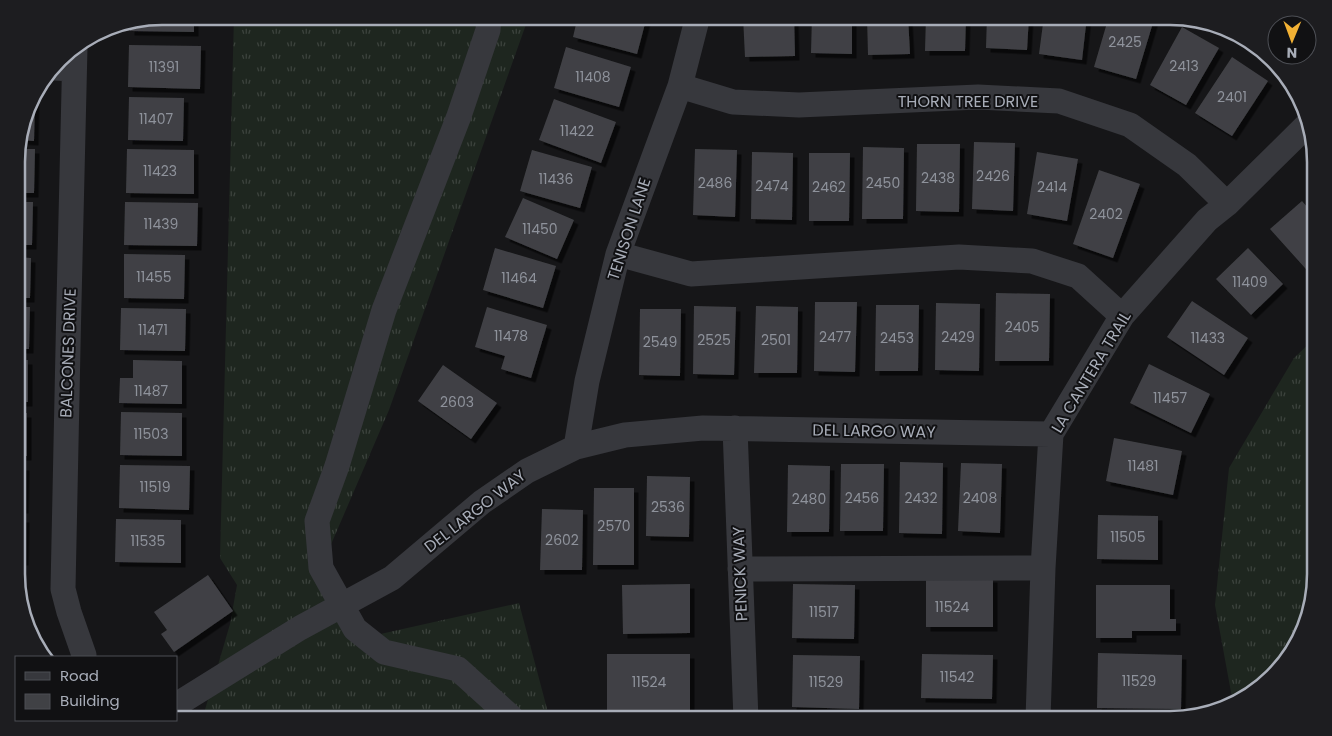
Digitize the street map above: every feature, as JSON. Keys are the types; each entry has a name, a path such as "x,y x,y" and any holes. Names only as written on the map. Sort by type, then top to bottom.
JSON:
{"street":[{"path":"488,25 459,116 384,310 337,466 317,521 321,568 355,629 384,652 458,669 502,711"},
{"name":"TENISON LANE","path":"576,447 587,381 618,254 680,86 696,25"},
{"name":"BALCONES DRIVE","path":"68,63 72,231 67,374 64,589 69,612 84,655"},
{"name":"THORN TREE DRIVE","path":"680,86 742,103 799,105 978,97 1059,101 1130,126 1188,165 1226,204"},
{"name":"LA CANTERA TRAIL","path":"1038,711 1042,568 1051,434 1122,316 1207,220 1303,129"},
{"path":"618,254 691,274 959,256 1032,261 1078,276 1122,316"},
{"name":"DEL LARGO WAY","path":"178,704 300,628 392,578 482,502 527,471 576,447 625,435 703,428 1051,434"},
{"name":"PENICK WAY","path":"735,428 746,711"},
{"path":"740,570 1042,568"}],"green space":[{"path":"234,25 526,25 389,410 326,556 367,637 519,603 548,711 205,711 230,624 237,585 220,558"},
{"path":"1307,346 1307,583 1304,601 1297,626 1279,657 1253,683 1232,696 1215,605 1229,468 1294,358"}],"building":[{"path":"194,25 194,32 130,31 130,29 144,26"},
{"path":"576,25 645,25 637,54 573,37"},
{"path":"743,25 794,25 795,56 745,57"},
{"path":"812,25 852,25 852,54 811,53"},
{"path":"867,25 908,25 910,54 868,55"},
{"path":"926,25 966,25 965,51 925,51"},
{"path":"987,25 1028,25 1027,50 986,48"},
{"path":"1043,25 1086,25 1082,60 1039,54"},
{"path":"1106,25 1152,25 1136,79 1094,67"},
{"path":"1182,27 1219,48 1186,105 1150,85"},
{"path":"129,45 201,46 200,89 128,87"},
{"path":"566,47 631,67 619,107 554,88"},
{"path":"1232,57 1268,81 1232,136 1195,113"},
{"path":"129,97 184,98 183,141 128,140"},
{"path":"554,99 616,122 601,163 539,140"},
{"path":"35,112 34,141 27,141"},
{"path":"974,142 1015,143 1013,211 972,209"},
{"path":"917,144 960,144 959,212 916,211"},
{"path":"863,147 904,148 903,219 862,219"},
{"path":"26,149 35,149 34,193 25,193"},
{"path":"127,149 194,150 194,194 126,193"},
{"path":"695,149 737,150 735,217 693,215"},
{"path":"532,150 592,167 580,208 520,191"},
{"path":"752,152 793,153 792,220 751,219"},
{"path":"1037,152 1078,159 1067,221 1027,214"},
{"path":"809,153 850,153 849,221 809,221"},
{"path":"1099,170 1140,184 1113,258 1073,244"},
{"path":"523,198 574,220 557,259 505,237"},
{"path":"1302,201 1307,207 1307,270 1270,229"},
{"path":"25,202 33,202 32,245 25,245"},
{"path":"125,202 198,203 197,246 124,245"},
{"path":"495,248 556,266 543,308 483,290"},
{"path":"1248,248 1283,284 1251,315 1216,279"},
{"path":"124,254 185,255 184,299 124,298"},
{"path":"25,258 31,258 30,298 25,298"},
{"path":"996,293 1050,294 1049,361 995,361"},
{"path":"1192,301 1248,338 1224,375 1167,337"},
{"path":"815,302 857,302 855,372 814,371"},
{"path":"936,303 980,304 979,371 935,370"},
{"path":"876,305 919,305 918,371 875,371"},
{"path":"694,306 736,307 734,375 693,374"},
{"path":"756,306 798,307 797,373 754,373"},
{"path":"25,307 30,307 29,349 25,349"},
{"path":"487,307 547,325 531,378 501,369 505,356 475,347"},
{"path":"121,308 186,309 185,351 120,350"},
{"path":"640,309 681,309 680,376 639,375"},
{"path":"25,360 28,360 28,402 25,402"},
{"path":"133,360 182,361 182,404 119,403 120,378 133,378"},
{"path":"1149,364 1210,394 1191,433 1130,403"},
{"path":"443,365 497,403 471,439 418,401"},
{"path":"121,412 182,413 182,456 120,455"},
{"path":"25,413 27,413 27,456 25,456"},
{"path":"1114,438 1182,451 1173,495 1106,481"},
{"path":"900,462 943,463 942,534 899,533"},
{"path":"961,463 1002,464 1000,533 958,531"},
{"path":"841,464 884,464 883,531 840,531"},
{"path":"120,465 190,466 189,510 119,508"},
{"path":"788,465 830,466 829,532 787,532"},
{"path":"647,476 690,477 689,537 646,536"},
{"path":"594,488 634,488 634,565 593,565"},
{"path":"542,509 583,510 582,570 540,570"},
{"path":"1098,515 1158,516 1158,560 1097,559"},
{"path":"116,519 181,520 181,563 115,562"},
{"path":"208,575 233,611 174,652 161,634 167,630 154,612"},
{"path":"926,578 993,578 993,627 926,627"},
{"path":"690,584 690,633 623,634 622,585"},
{"path":"793,584 855,585 854,639 792,638"},
{"path":"1096,585 1170,585 1170,619 1176,619 1176,631 1132,631 1132,638 1096,638"},
{"path":"1098,653 1182,655 1181,709 1097,708"},
{"path":"607,654 690,654 690,710 607,710"},
{"path":"922,654 993,655 992,699 921,698"},
{"path":"793,655 860,656 859,709 792,707"}]}
